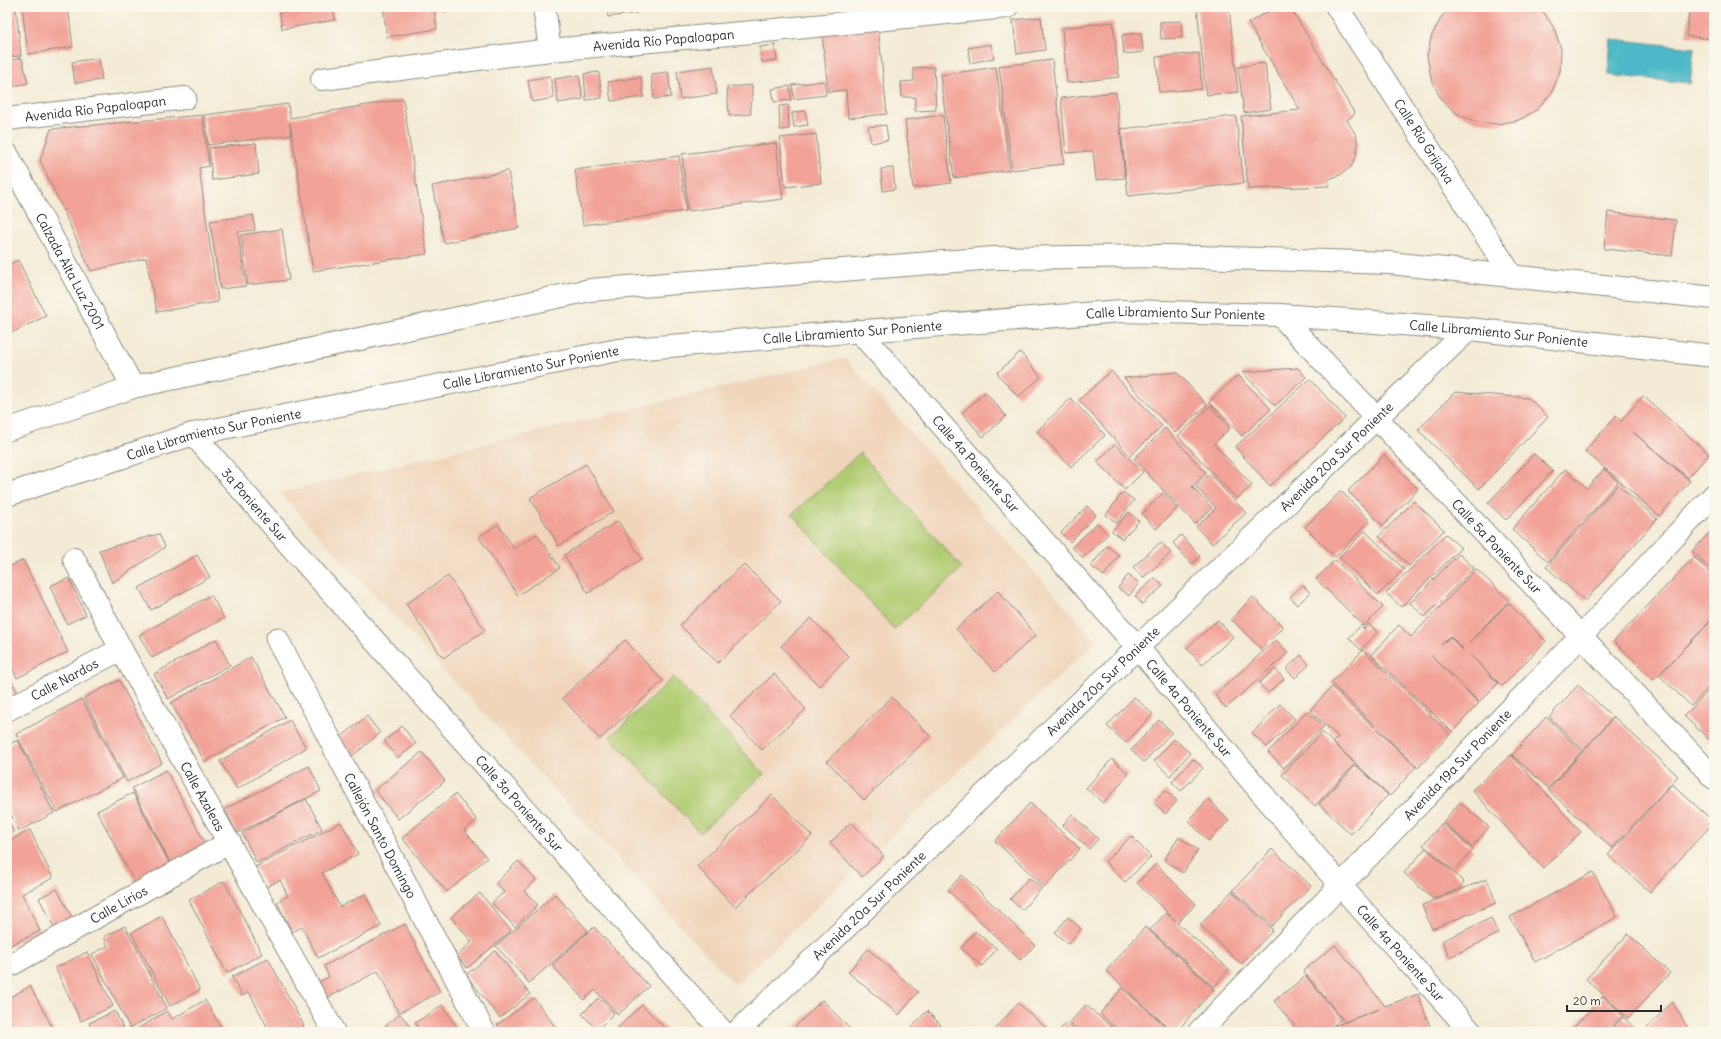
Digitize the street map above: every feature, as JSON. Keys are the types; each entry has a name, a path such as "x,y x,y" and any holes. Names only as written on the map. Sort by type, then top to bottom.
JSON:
{"street":[{"path":"544,7 550,50"},
{"name":"Avenida Río Papaloapan","path":"322,79 550,50 1007,7"},
{"name":"Calle Río Grijalva","path":"1337,7 1512,276"},
{"name":"Avenida Río Papaloapan","path":"7,119 184,98"},
{"name":"Calzada Alta Luz 2001","path":"7,154 133,387"},
{"path":"7,430 133,387 590,290 962,260 994,258 1166,256 1390,263 1714,298"},
{"name":"Calle Libramiento Sur Poniente","path":"7,495 194,434 618,350 1122,311 1280,315 1469,329 1714,356"},
{"name":"Calle 5a Poniente Sur","path":"1280,315 1714,778"},
{"name":"Avenida 20a Sur Poniente","path":"737,1032 1469,329"},
{"name":"Calle 4a Poniente Sur","path":"859,331 1138,648 1340,885 1471,1032"},
{"name":"3a Poniente Sur","path":"194,434 316,575"},
{"name":"Avenida 19a Sur Poniente","path":"1199,1032 1581,636 1714,495"},
{"name":"Calle Azaleas","path":"74,559 121,649 230,842 334,1032"},
{"name":"Calle 3a Poniente Sur","path":"316,575 723,1032"},
{"name":"Callejón Santo Domingo","path":"277,639 484,1032"},
{"name":"Calle Nardos","path":"7,710 121,649"},
{"name":"Calle Lirios","path":"7,967 230,842"}],"shaded area":[{"path":"845,358 1096,641 735,985 280,493"}],"green space":[{"path":"860,453 962,568 894,629 792,514"},
{"path":"674,677 764,774 700,833 610,737"}],"water":[{"path":"1611,39 1694,48 1690,83 1608,75"}],"building":[{"path":"7,7 16,7 21,56 7,57"},
{"path":"22,7 68,7 73,47 28,54"},
{"path":"279,7 333,7 335,20 282,29"},
{"path":"383,7 434,7 437,29 387,37"},
{"path":"438,7 454,7 454,8 439,11"},
{"path":"607,7 636,7 637,13 608,17"},
{"path":"1197,7 1229,7 1238,92 1206,95"},
{"path":"1276,7 1290,7 1355,114 1347,120 1356,135 1358,145 1356,157 1351,167 1340,175 1329,179 1329,186 1248,189 1241,116 1300,110 1248,23"},
{"path":"1452,7 1537,7 1542,10 1554,28 1561,49 1560,71 1552,92 1538,109 1519,120 1498,124 1476,122 1456,113 1440,98 1431,78 1427,56 1432,35 1442,16"},
{"path":"1654,7 1667,7 1667,9"},
{"path":"1690,7 1714,7 1714,39 1686,36"},
{"path":"1041,17 1045,50 1017,54 1013,20"},
{"path":"1181,21 1182,38 1161,39 1160,22"},
{"path":"1113,22 1119,77 1067,83 1062,28"},
{"path":"878,26 887,114 848,118 846,90 828,92 822,32"},
{"path":"1141,33 1143,52 1124,54 1122,35"},
{"path":"991,44 994,58 970,63 968,48"},
{"path":"775,45 777,60 762,62 760,47"},
{"path":"1199,53 1202,89 1159,92 1156,57"},
{"path":"22,58 28,83 7,88 7,61"},
{"path":"99,58 102,80 75,83 72,62"},
{"path":"1052,60 1064,164 1012,170 999,66"},
{"path":"1265,63 1271,109 1244,113 1238,67"},
{"path":"713,66 717,94 680,99 677,71"},
{"path":"934,67 936,110 915,111 915,97 902,97 901,82 914,81 913,68"},
{"path":"996,67 1010,170 954,178 940,75"},
{"path":"599,72 602,98 586,100 584,74"},
{"path":"668,72 671,97 654,99 651,74"},
{"path":"579,75 583,99 558,103 555,79"},
{"path":"550,76 554,98 532,102 528,80"},
{"path":"641,77 644,97 611,101 608,82"},
{"path":"824,81 826,95 794,99 792,85"},
{"path":"752,85 752,101 750,102 751,114 729,116 727,87"},
{"path":"790,86 791,100 774,102 772,89"},
{"path":"1116,92 1125,178 1096,180 1093,151 1066,153 1061,98"},
{"path":"403,99 427,254 313,271 290,123 291,135 208,145 204,115 288,104 290,118"},
{"path":"788,105 789,129 780,130 779,106"},
{"path":"805,111 808,125 794,127 792,113"},
{"path":"202,115 209,166 199,168 218,302 157,312 146,258 91,271 40,160 51,129"},
{"path":"943,115 951,183 913,188 905,120"},
{"path":"1236,116 1244,183 1128,196 1121,129"},
{"path":"886,125 888,140 871,143 868,127"},
{"path":"816,134 821,183 785,187 780,138"},
{"path":"256,143 259,174 212,180 209,148"},
{"path":"776,143 783,199 688,211 682,154"},
{"path":"679,156 686,211 583,225 575,170"},
{"path":"893,168 895,189 883,191 881,169"},
{"path":"508,171 519,228 444,243 432,186"},
{"path":"1608,212 1676,220 1672,256 1604,249"},
{"path":"253,215 255,230 238,232 246,286 220,289 210,221"},
{"path":"282,229 289,280 248,285 241,235"},
{"path":"18,260 46,316 7,335 7,266"},
{"path":"1020,352 1041,377 1018,397 997,373"},
{"path":"1298,368 1306,377 1275,406 1242,372"},
{"path":"1111,371 1162,426 1130,456 1079,400"},
{"path":"1177,372 1207,405 1175,433 1124,378"},
{"path":"1238,375 1271,409 1242,436 1209,402"},
{"path":"1310,379 1345,418 1270,486 1235,447"},
{"path":"985,392 1006,416 983,437 962,413"},
{"path":"1455,392 1529,398 1548,417 1479,489 1418,430"},
{"path":"1643,396 1709,454 1688,478 1633,432 1690,481 1659,516 1585,451 1616,416 1621,421"},
{"path":"1071,398 1105,435 1071,467 1037,431"},
{"path":"1210,406 1230,428 1214,444 1252,485 1237,499 1178,436"},
{"path":"1165,428 1206,473 1192,487 1212,508 1195,524 1134,459"},
{"path":"1115,444 1143,472 1125,490 1097,462"},
{"path":"1534,454 1553,471 1506,520 1488,503"},
{"path":"1384,455 1418,489 1383,526 1348,491"},
{"path":"586,464 614,511 559,546 530,498"},
{"path":"1565,469 1587,488 1604,469 1618,482 1548,562 1512,529"},
{"path":"1210,474 1246,513 1212,544 1196,527 1216,508 1196,487"},
{"path":"1618,485 1657,519 1585,601 1546,567"},
{"path":"1341,491 1370,521 1335,557 1305,527"},
{"path":"1123,492 1134,500 1117,523 1106,515"},
{"path":"1163,493 1177,508 1156,529 1142,514"},
{"path":"1414,501 1444,530 1409,566 1379,536"},
{"path":"1087,506 1096,515 1070,542 1061,533"},
{"path":"1129,512 1139,521 1122,539 1112,531"},
{"path":"618,521 642,559 588,593 564,555"},
{"path":"1097,523 1108,534 1083,558 1072,547"},
{"path":"498,524 514,549 537,534 560,568 518,595 479,537"},
{"path":"1714,528 1714,573 1692,551"},
{"path":"1365,531 1404,569 1378,595 1339,557"},
{"path":"159,534 165,547 112,583 99,550"},
{"path":"1446,534 1461,548 1401,607 1386,593"},
{"path":"1181,535 1200,556 1192,564 1173,543"},
{"path":"1161,542 1171,553 1143,578 1133,567"},
{"path":"1107,546 1119,555 1104,576 1091,566"},
{"path":"1459,554 1474,568 1425,617 1410,603"},
{"path":"197,555 210,577 151,610 139,588"},
{"path":"1694,557 1714,576 1714,617 1654,680 1614,641"},
{"path":"23,560 68,652 17,678 7,658 7,568"},
{"path":"1335,560 1383,607 1364,626 1316,579"},
{"path":"744,564 781,601 718,663 680,625"},
{"path":"1476,569 1509,600 1469,643 1508,603 1546,641 1502,686 1470,655 1498,683 1479,702 1431,655 1479,703 1452,732 1371,655 1399,625 1411,637","holes":["1450,636 1463,649 1450,637 1441,645"]},
{"path":"1128,575 1139,583 1129,596 1118,588"},
{"path":"448,576 485,630 443,658 406,604"},
{"path":"69,578 86,615 67,624 50,586"},
{"path":"1155,578 1163,586 1142,604 1135,596"},
{"path":"1303,585 1310,593 1297,605 1290,597"},
{"path":"998,591 1036,635 995,672 956,629"},
{"path":"211,595 224,618 152,658 139,635"},
{"path":"1253,597 1283,627 1261,649 1231,619"},
{"path":"811,618 849,657 819,686 781,646"},
{"path":"1714,618 1714,682 1691,706 1659,675"},
{"path":"1218,620 1233,637 1202,665 1187,648"},
{"path":"1369,624 1377,632 1361,650 1349,638 1361,625 1364,629"},
{"path":"216,639 230,665 168,699 154,674"},
{"path":"625,640 663,681 600,739 562,698"},
{"path":"1276,640 1288,653 1226,708 1215,695"},
{"path":"1363,650 1450,734 1418,768 1331,683"},
{"path":"1301,655 1309,665 1295,678 1286,669"},
{"path":"251,657 285,717 205,762 171,703"},
{"path":"1275,669 1284,679 1268,693 1259,683"},
{"path":"7,674 17,691 7,697"},
{"path":"774,674 806,709 762,750 730,716"},
{"path":"119,680 162,763 127,782 84,698"},
{"path":"1578,685 1613,717 1584,750 1549,717"},
{"path":"1714,685 1714,744 1684,716"},
{"path":"1332,687 1416,767 1390,796 1333,742 1338,737 1310,710"},
{"path":"892,697 930,736 864,800 827,761"},
{"path":"1134,697 1153,714 1126,743 1107,726"},
{"path":"82,699 123,778 57,812 16,734"},
{"path":"1280,704 1295,719 1267,747 1252,733"},
{"path":"1307,711 1324,726 1284,768 1268,752"},
{"path":"367,716 380,733 350,758 336,741"},
{"path":"1546,717 1582,751 1548,788 1512,755"},
{"path":"1614,717 1678,776 1612,848 1548,790"},
{"path":"290,720 306,748 237,789 220,761"},
{"path":"1159,720 1172,732 1144,762 1131,750"},
{"path":"402,726 416,744 398,758 384,741"},
{"path":"1322,732 1355,764 1315,806 1282,775"},
{"path":"1174,739 1190,753 1170,776 1154,761"},
{"path":"18,740 54,813 19,831 7,806 7,745"},
{"path":"422,752 445,781 398,819 375,790"},
{"path":"1511,755 1581,832 1543,868 1472,790"},
{"path":"1112,759 1129,774 1103,803 1086,788"},
{"path":"1193,759 1203,768 1181,791 1172,782"},
{"path":"1356,765 1388,795 1351,834 1319,804"},
{"path":"309,766 321,791 237,833 225,809"},
{"path":"166,770 206,845 171,864 132,788"},
{"path":"1672,784 1714,822 1650,892 1608,855"},
{"path":"1165,790 1177,801 1166,814 1154,803"},
{"path":"133,793 171,866 136,885 97,811"},
{"path":"455,794 477,820 464,830 487,858 447,892 402,838"},
{"path":"772,795 812,836 735,907 697,866"},
{"path":"306,799 322,829 257,863 242,833"},
{"path":"1209,799 1229,821 1208,841 1188,820"},
{"path":"1460,802 1489,827 1472,847 1443,822"},
{"path":"1030,803 1080,849 1045,887 995,841"},
{"path":"1072,814 1098,839 1089,849 1063,825"},
{"path":"7,818 14,832 7,835"},
{"path":"341,822 358,854 322,873 340,907 365,894 381,926 318,958 302,927 292,932 277,902 288,896 280,880 266,887 255,867"},
{"path":"851,822 884,856 862,877 830,843"},
{"path":"1442,823 1473,850 1454,871 1423,845"},
{"path":"30,830 53,878 22,894 40,931 7,947 7,842"},
{"path":"1131,836 1151,857 1125,882 1105,862"},
{"path":"1179,837 1198,850 1183,873 1164,860"},
{"path":"1426,848 1464,882 1457,890 1433,899 1404,873"},
{"path":"1272,849 1311,886 1272,926 1233,890"},
{"path":"518,861 536,880 524,891 538,905 515,927 492,903 504,892 496,883"},
{"path":"1156,864 1196,904 1177,923 1229,969 1214,987 1150,930 1166,913 1176,921 1137,883"},
{"path":"1593,872 1617,917 1535,962 1510,917"},
{"path":"962,875 1035,945 1020,960 948,890"},
{"path":"1029,878 1042,888 1022,910 1010,899"},
{"path":"1487,879 1496,903 1432,929 1422,905"},
{"path":"224,881 262,954 227,973 189,900"},
{"path":"57,889 74,921 56,931 39,898"},
{"path":"1232,891 1273,930 1241,964 1200,925"},
{"path":"480,893 511,931 467,968 457,956 472,942 451,917"},
{"path":"555,894 588,931 529,983 496,946"},
{"path":"162,916 200,990 170,1006 131,933"},
{"path":"1068,917 1081,929 1068,944 1055,933"},
{"path":"1491,918 1498,934 1450,957 1442,941"},
{"path":"405,924 440,992 399,1013 378,971 327,998 319,982 329,977 324,966"},
{"path":"125,926 167,1008 130,1028 92,954 108,946 104,937"},
{"path":"594,927 649,986 618,1015 595,990 584,1000 552,965"},
{"path":"1145,927 1214,989 1176,1032 1173,1032 1106,971"},
{"path":"975,931 997,949 982,966 961,948"},
{"path":"1628,934 1670,973 1628,1018 1586,979"},
{"path":"1335,945 1385,1006 1418,994 1432,1032 1336,1032 1334,1026 1345,1022 1303,971"},
{"path":"868,949 918,992 899,1015 848,972"},
{"path":"495,951 530,994 500,1018 466,975"},
{"path":"87,952 113,1006 81,1021 55,968"},
{"path":"268,958 304,1026 292,1032 270,1032 249,992 242,996 232,977"},
{"path":"1306,976 1341,1019 1326,1032 1299,1032 1274,1001"},
{"path":"30,986 55,1032 8,1032 7,999"},
{"path":"1122,988 1171,1031 1120,1032 1100,1014"},
{"path":"1603,996 1623,1015 1607,1032 1569,1032"},
{"path":"534,998 559,1032 503,1032 497,1025"},
{"path":"598,998 614,1013 597,1030 582,1014"},
{"path":"205,1000 224,1032 132,1032 167,1011 172,1019"},
{"path":"822,1000 853,1032 790,1032"},
{"path":"1672,1001 1690,1032 1644,1032"},
{"path":"1018,1003 1051,1032 993,1032"},
{"path":"442,1005 460,1032 421,1032 415,1023"},
{"path":"642,1005 669,1032 613,1032"},
{"path":"1086,1005 1117,1032 1080,1032 1069,1023"},
{"path":"115,1011 125,1032 93,1032 89,1023"},
{"path":"927,1011 948,1032 915,1032 911,1028"},
{"path":"400,1014 415,1032 387,1032 384,1027"},
{"path":"1623,1017 1639,1032 1609,1032"},
{"path":"1066,1023 1077,1032 1058,1032"}]}
